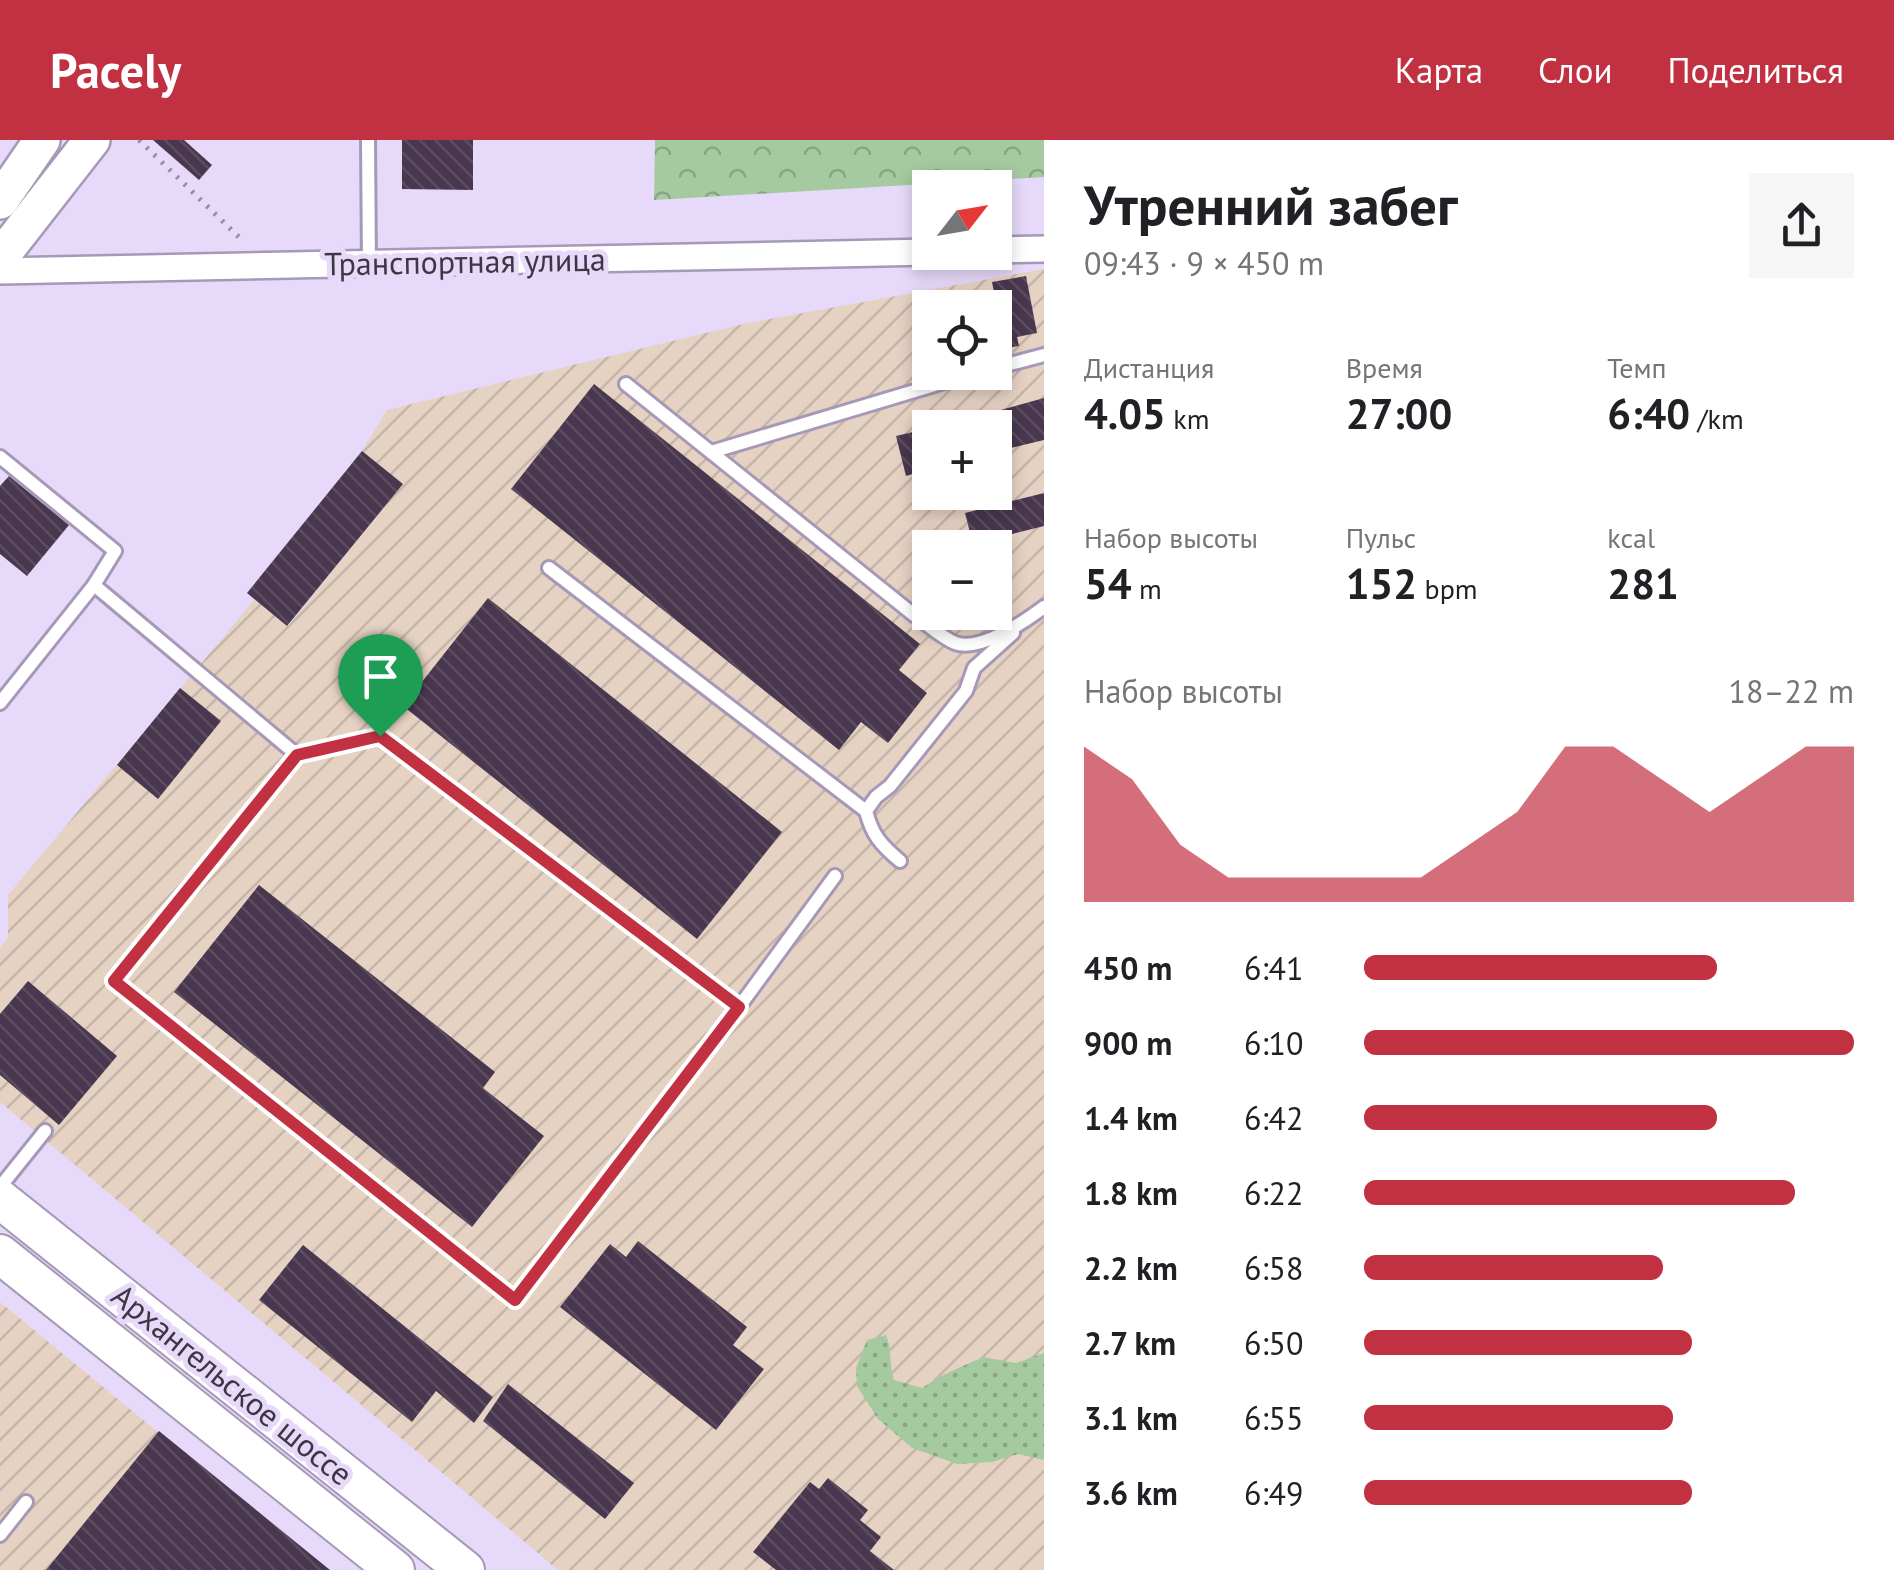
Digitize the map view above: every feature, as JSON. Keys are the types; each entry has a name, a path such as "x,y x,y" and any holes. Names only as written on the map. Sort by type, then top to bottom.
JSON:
{"main road":[{"path":"0,201 42,140"},
{"path":"0,258 92,140"},
{"name":"Архангельское шоссе","path":"0,1199 465,1570"},
{"name":"Архангельское шоссе","path":"0,1254 395,1570"},
{"path":"336,1522 361,1488"}],"street":[{"path":"1012,250 1044,249"},
{"name":"Транспортная улица","path":"0,272 912,252"}],"lane":[{"path":"368,140 369,264"},
{"path":"1012,363 1044,355"},
{"path":"626,384 914,615 955,643 972,645 1030,618"},
{"path":"711,452 918,390"},
{"path":"0,458 115,551 94,584 2,694"},
{"path":"550,568 866,811 870,830 900,861"},
{"path":"94,584 297,755"},
{"path":"866,811 966,691 974,668 1044,608"},
{"path":"739,1007 380,736 297,755 114,981 515,1300 739,1007 835,876"},
{"path":"0,1187 45,1131"},
{"path":"0,1535 26,1502"}],"path":[{"path":"139,140 269,266"}],"shaded area":[{"path":"1044,269 1044,1570 558,1570 0,1102 0,948 8,938 8,895 255,599 288,626 402,485 362,451 387,410 743,324 912,293 912,390 1012,390 1012,290 929,290"},
{"path":"0,1302 325,1570 0,1570"}],"green space":[{"path":"655,140 1044,140 1044,177 1012,179 1012,170 912,170 912,185 654,200"},
{"path":"886,1335 894,1380 922,1388 983,1357 1016,1363 1044,1353 1044,1460 1018,1454 992,1462 957,1464 912,1448 878,1419 857,1386 856,1368 867,1340"}],"building":[{"path":"153,140 184,140 212,165 199,180"},
{"path":"402,140 473,140 473,190 402,189"},
{"path":"1026,276 1037,333 1017,337 1019,346 1012,347 1012,290 994,290 992,282"},
{"path":"594,384 920,644 899,670 927,693 888,743 861,722 839,750 511,489"},
{"path":"1044,398 1044,440 1012,448 1012,410 1000,410"},
{"path":"912,432 912,474 906,476 896,436"},
{"path":"362,451 403,484 287,626 247,593"},
{"path":"9,476 69,525 27,576 0,554 0,486"},
{"path":"1044,493 1044,526 1012,534 1012,530 969,530 965,513 1012,510 1012,501"},
{"path":"488,598 782,832 697,939 403,706"},
{"path":"180,688 221,721 158,799 117,765"},
{"path":"259,885 495,1072 483,1088 544,1136 472,1227 174,992"},
{"path":"28,981 117,1056 59,1125 0,1075 0,1014"},
{"path":"638,1241 747,1327 733,1345 764,1369 716,1430 560,1307 610,1244 626,1257"},
{"path":"303,1245 493,1397 474,1423 436,1391 412,1422 259,1300"},
{"path":"508,1384 634,1483 605,1519 483,1421"},
{"path":"159,1431 330,1570 46,1570"},
{"path":"828,1478 868,1510 860,1520 881,1537 870,1551 894,1570 776,1570 753,1552 810,1482 819,1489"}],"route":[{"path":"380,736 739,1007 515,1300 114,981 297,755 380,736"}]}
